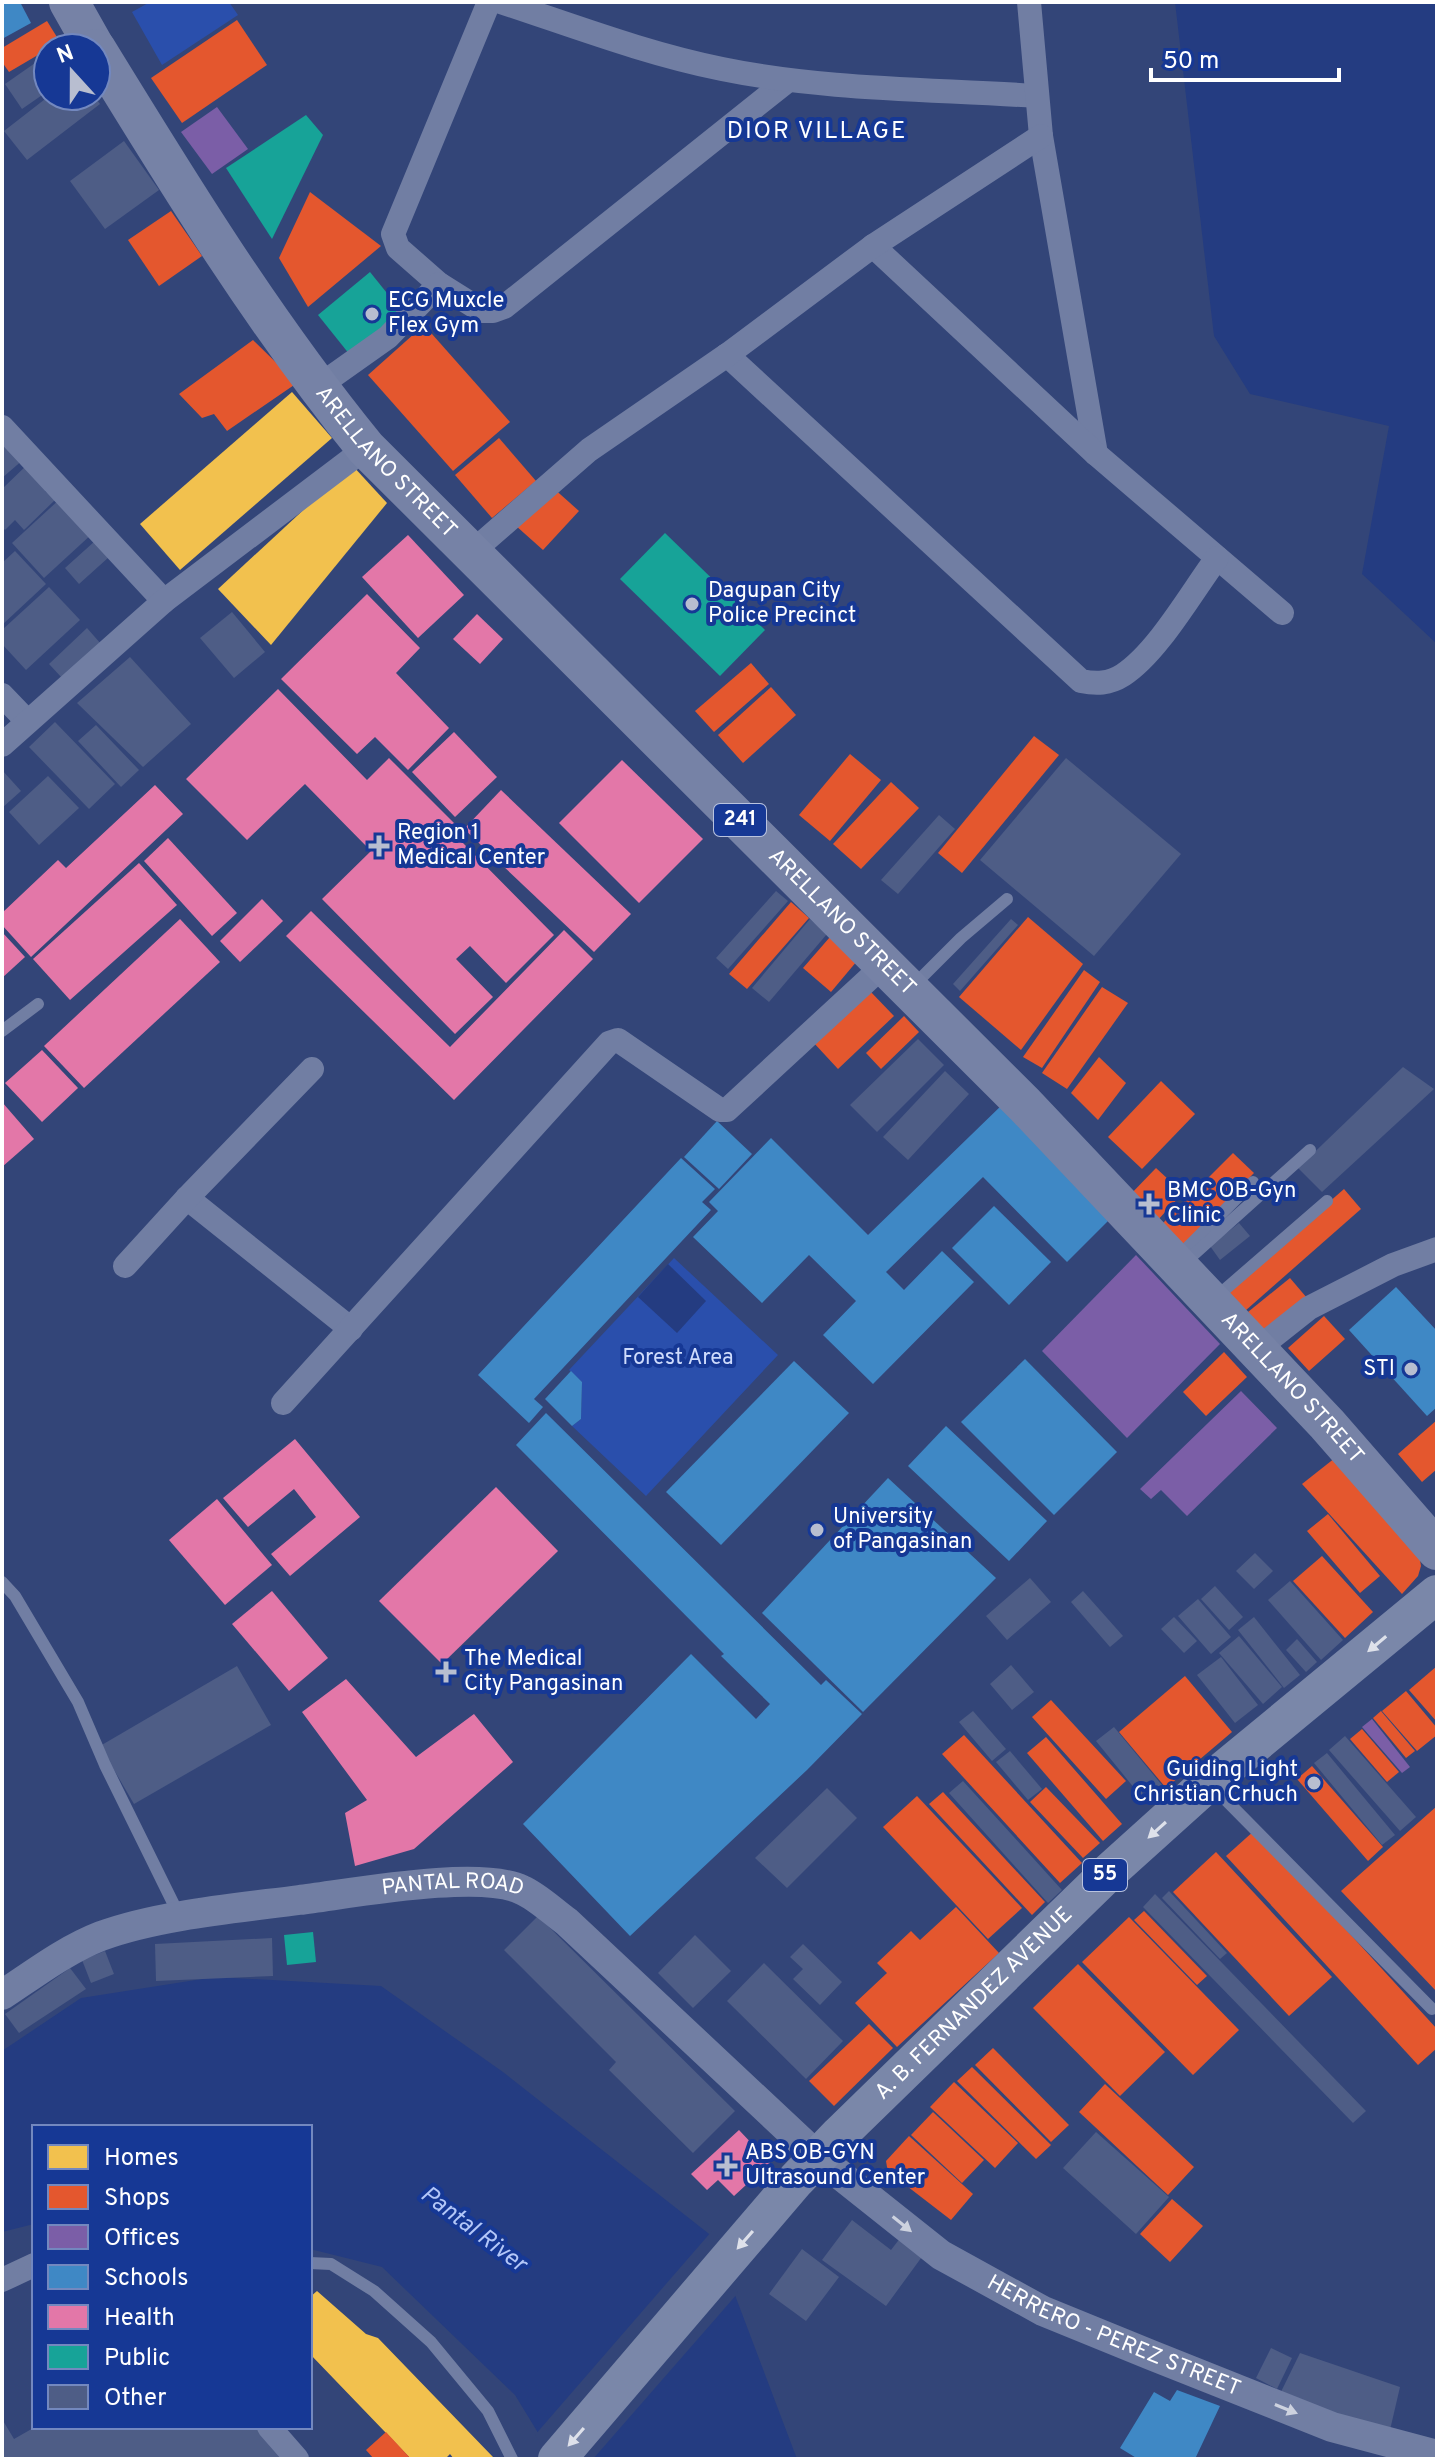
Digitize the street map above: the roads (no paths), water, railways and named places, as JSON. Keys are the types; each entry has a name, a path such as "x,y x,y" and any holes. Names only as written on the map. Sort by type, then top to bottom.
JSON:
{"highway":[{"name":"ARELLANO STREET","path":"69,2 87,32"},
{"name":"ARELLANO STREET","path":"112,74 212,238 316,388 366,448 1025,1105 1327,1424 1437,1550"}],"main road":[{"name":"A. B. FERNANDEZ AVENUE","path":"557,2459 840,2134 1108,1873 1209,1782 1437,1594"}],"street":[{"path":"489,2 393,234 398,248 439,284 482,311 504,307 787,81"},
{"path":"501,2 647,50 719,69 787,81 1036,96"},
{"path":"1029,2 1041,136 1096,454"},
{"path":"472,552 589,450 727,355 873,246 1041,136"},
{"path":"873,246 1096,454 1282,613"},
{"path":"316,388 388,337 439,284"},
{"path":"727,355 1081,681 1095,684 1124,675 1152,648 1217,558"},
{"path":"2,427 164,601"},
{"path":"2,745 164,601 366,448"},
{"path":"2,695 27,721"},
{"path":"283,1403 609,1043 618,1040 720,1110 727,1110 896,977"},
{"path":"125,1266 312,1069"},
{"path":"187,1198 351,1329"},
{"path":"1256,1350 1309,1308 1393,1265 1437,1249"},
{"name":"PANTAL ROAD","path":"2,1995 54,1959 102,1936 180,1918 414,1885 493,1883 522,1889 567,1922 808,2169"},
{"name":"HERRERO - PEREZ STREET","path":"808,2169 941,2255 1043,2311 1332,2427 1437,2455"},
{"path":"2,2280 32,2266"},
{"path":"271,2429 297,2459"}],"lane":[{"path":"896,977 961,938 1007,899"},
{"path":"2,1031 38,1004"},
{"path":"1177,1264 1310,1150"},
{"path":"1177,1264 1253,1182"},
{"path":"1212,1301 1327,1201"},
{"path":"2,1582 15,1596 78,1702 105,1765 180,1918"},
{"path":"1209,1782 1432,2009"},
{"path":"312,2263 331,2264 374,2291 431,2342 488,2411 512,2459"}],"water":[{"path":"1175,2 1437,2 1437,644 1362,574 1389,426 1250,394 1214,336"},
{"path":"668,1264 706,1301 677,1333 638,1297"},
{"name":"Pantal River","path":"215,1977 381,1986 503,2072 713,2237 797,2459 554,2459 515,2395 382,2267 312,2250 312,2125 32,2125 32,2224 2,2232 2,2051 81,1998"}],"place":[{"name":"ECG Muxcle Flex Gym","path":"372,314"},
{"name":"Dagupan City Police Precinct","path":"692,604"},
{"name":"Region 1 Medical Center","path":"379,846"},
{"name":"BMC OB-Gyn Clinic","path":"1149,1204"},
{"name":"STI","path":"1411,1369"},
{"name":"University of Pangasinan","path":"817,1530"},
{"name":"The Medical City Pangasinan","path":"446,1672"},
{"name":"Guiding Light Christian Crhuch","path":"1314,1783"},
{"name":"ABS OB-GYN Ultrasound Center","path":"727,2166"}],"district":[{"name":"DIOR VILLAGE","path":"817,132"}],"park label":[{"name":"Forest Area","path":"678,1358"}]}
